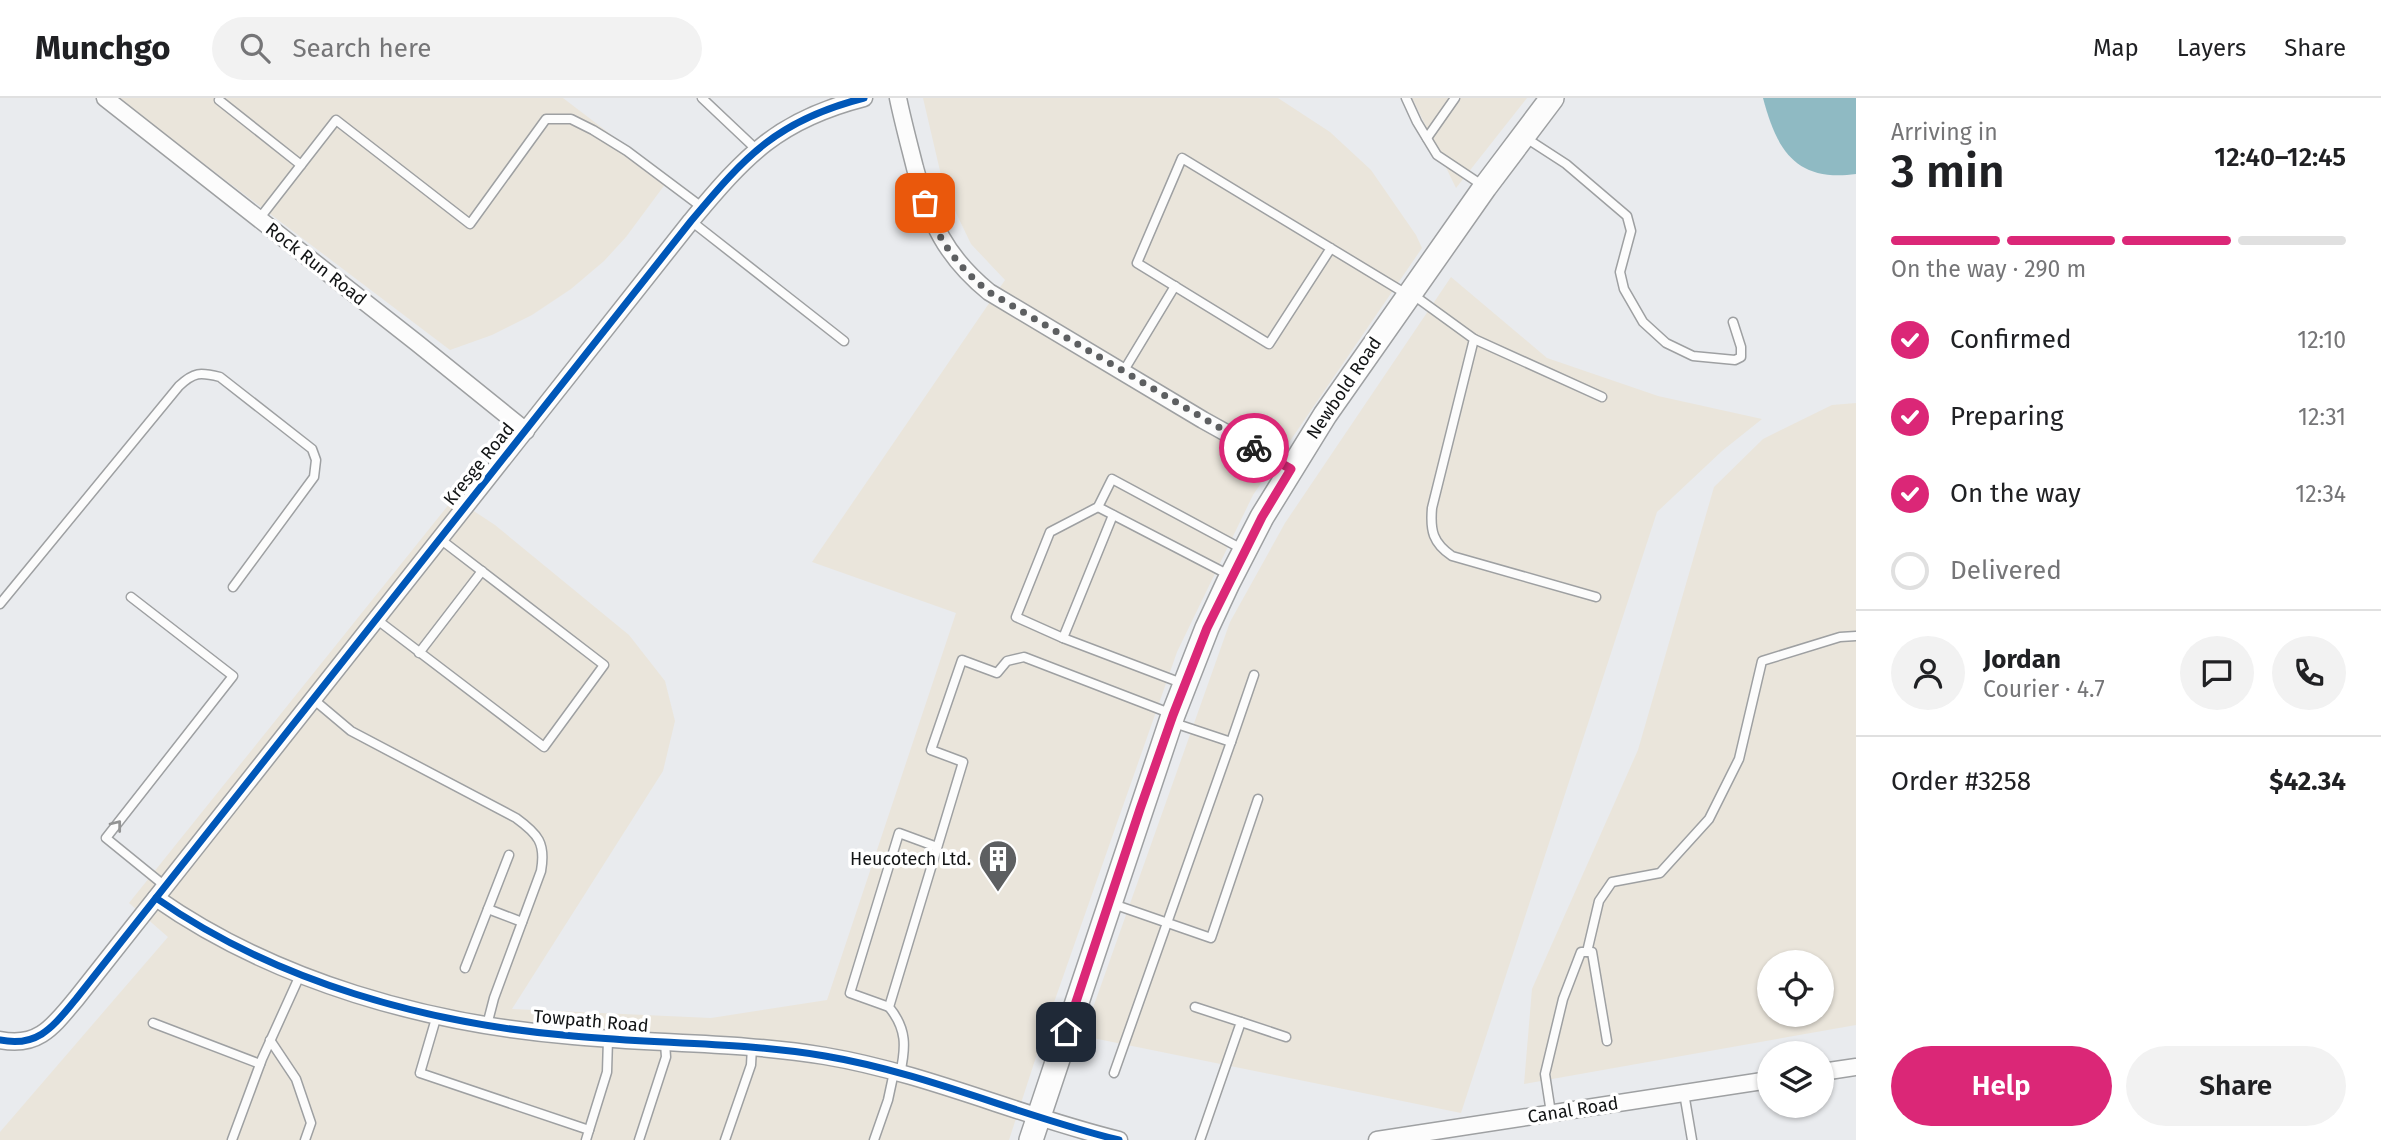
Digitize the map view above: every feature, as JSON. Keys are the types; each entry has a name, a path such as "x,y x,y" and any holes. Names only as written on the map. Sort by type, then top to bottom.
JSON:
{"main road":[{"name":"Newbold Road","path":"1035,1129 1172,718 1207,628 1231,577 1291,469 1325,415 1485,187 1552,98"}],"street":[{"name":"Rock Run Road","path":"106,98 526,431"},
{"name":"Kresge Road","path":"0,1040 20,1042 49,1031 691,221 757,150 783,130 832,106 864,98"},
{"path":"898,98 932,224 956,262 989,292 1291,469"},
{"name":"Towpath Road","path":"161,892 202,928 233,945 301,973 387,1003 486,1025 608,1039 752,1047 828,1057 972,1094 1035,1129"},
{"path":"1834,1070 1856,1067"},
{"name":"Canal Road","path":"1377,1140 1423,1136 1551,1113 1757,1082"},
{"path":"1035,1129 1119,1140"}],"lane":[{"path":"702,98 757,150"},
{"path":"1406,98 1437,155 1485,187"},
{"path":"1427,138 1455,98"},
{"path":"219,100 301,165"},
{"path":"259,219 336,120 470,224 546,119 571,119 626,151 703,208"},
{"path":"1523,137 1566,164 1627,216 1631,231 1620,272 1624,289 1643,322 1666,343 1693,356 1735,360 1741,357 1741,347 1733,322"},
{"path":"1331,248 1269,344 1137,262 1182,158 1409,294 1474,339 1602,397"},
{"path":"691,221 844,341"},
{"path":"1123,372 1175,286"},
{"path":"1474,339 1432,508 1433,538 1440,548 1452,556 1596,597"},
{"path":"0,604 178,386 188,377 202,373 220,377 312,449 316,460 314,477 233,587"},
{"path":"1185,684 1063,638 1016,617 1050,532 1098,507 1112,479 1245,550"},
{"path":"1098,507 1231,577"},
{"path":"1063,638 1113,515"},
{"path":"376,619 544,747 604,665 440,539"},
{"path":"419,653 482,571"},
{"path":"131,597 233,676 106,838 161,892"},
{"path":"1587,952 1599,901 1612,883 1660,873 1709,819 1740,759 1762,661 1840,637 1856,636"},
{"path":"889,1007 963,762 931,750 962,660 997,673 1007,661 1024,657 1231,742"},
{"path":"1114,1073 1254,675"},
{"path":"313,699 351,731 516,818 536,835 541,844 541,871 486,1025"},
{"path":"1110,903 1211,938 1258,799"},
{"path":"874,1140 904,1058 904,1037 900,1020 889,1007 850,993 899,833 937,847"},
{"path":"465,968 509,855"},
{"path":"488,909 522,922"},
{"path":"1551,1113 1545,1074 1563,999 1581,952 1592,952 1607,1041"},
{"path":"232,1140 260,1064 301,973"},
{"path":"1195,1007 1286,1037"},
{"path":"437,1015 420,1073 589,1130"},
{"path":"1200,1140 1241,1022"},
{"path":"153,1023 260,1064"},
{"path":"586,1140 607,1072 608,1039"},
{"path":"270,1040 296,1079 312,1123 305,1140"},
{"path":"639,1140 666,1058 665,1043"},
{"path":"725,1140 751,1065 752,1047"},
{"path":"1684,1093 1692,1140"}],"shaded area":[{"path":"117,98 563,98 669,179 626,237 604,261 571,289 532,315 492,335 450,350"},
{"path":"923,98 1278,98 1330,132 1371,170 1422,248 1253,495 1177,652 1051,1011 1009,1140 0,1140 0,1132 168,937 129,903 454,498 495,525 629,635 665,681 675,721 663,771 512,1009 711,1018 827,1000 956,613 812,562 1005,280 971,244 944,188"},
{"path":"1412,98 1527,98 1456,188"},
{"path":"1451,277 1547,358 1658,396 1762,419 1722,451 1657,512 1461,1113 1083,1036 1230,622 1285,523"},
{"path":"1856,403 1856,1025 1524,1084 1532,989 1638,750 1714,487 1763,439 1832,405"}],"water":[{"path":"1763,98 1856,98 1856,174 1818,173 1792,159 1775,133"}],"cycle path":[{"path":"0,1040 14,1042 35,1037 53,1026 68,1009 691,221 729,177 747,159 786,129 808,117 864,98"},
{"path":"156,898 202,928 251,953 355,994 409,1009 518,1030 604,1039 762,1048 825,1056 900,1073 1119,1140"}],"way so far":[{"path":"925,203 943,244 956,262 989,292 1254,448"}],"place":[{"name":"Heucotech Ltd.","path":"998,893"}],"route":[{"path":"1066,1032 1140,809 1207,628 1227,583 1291,469 1254,448"}]}
